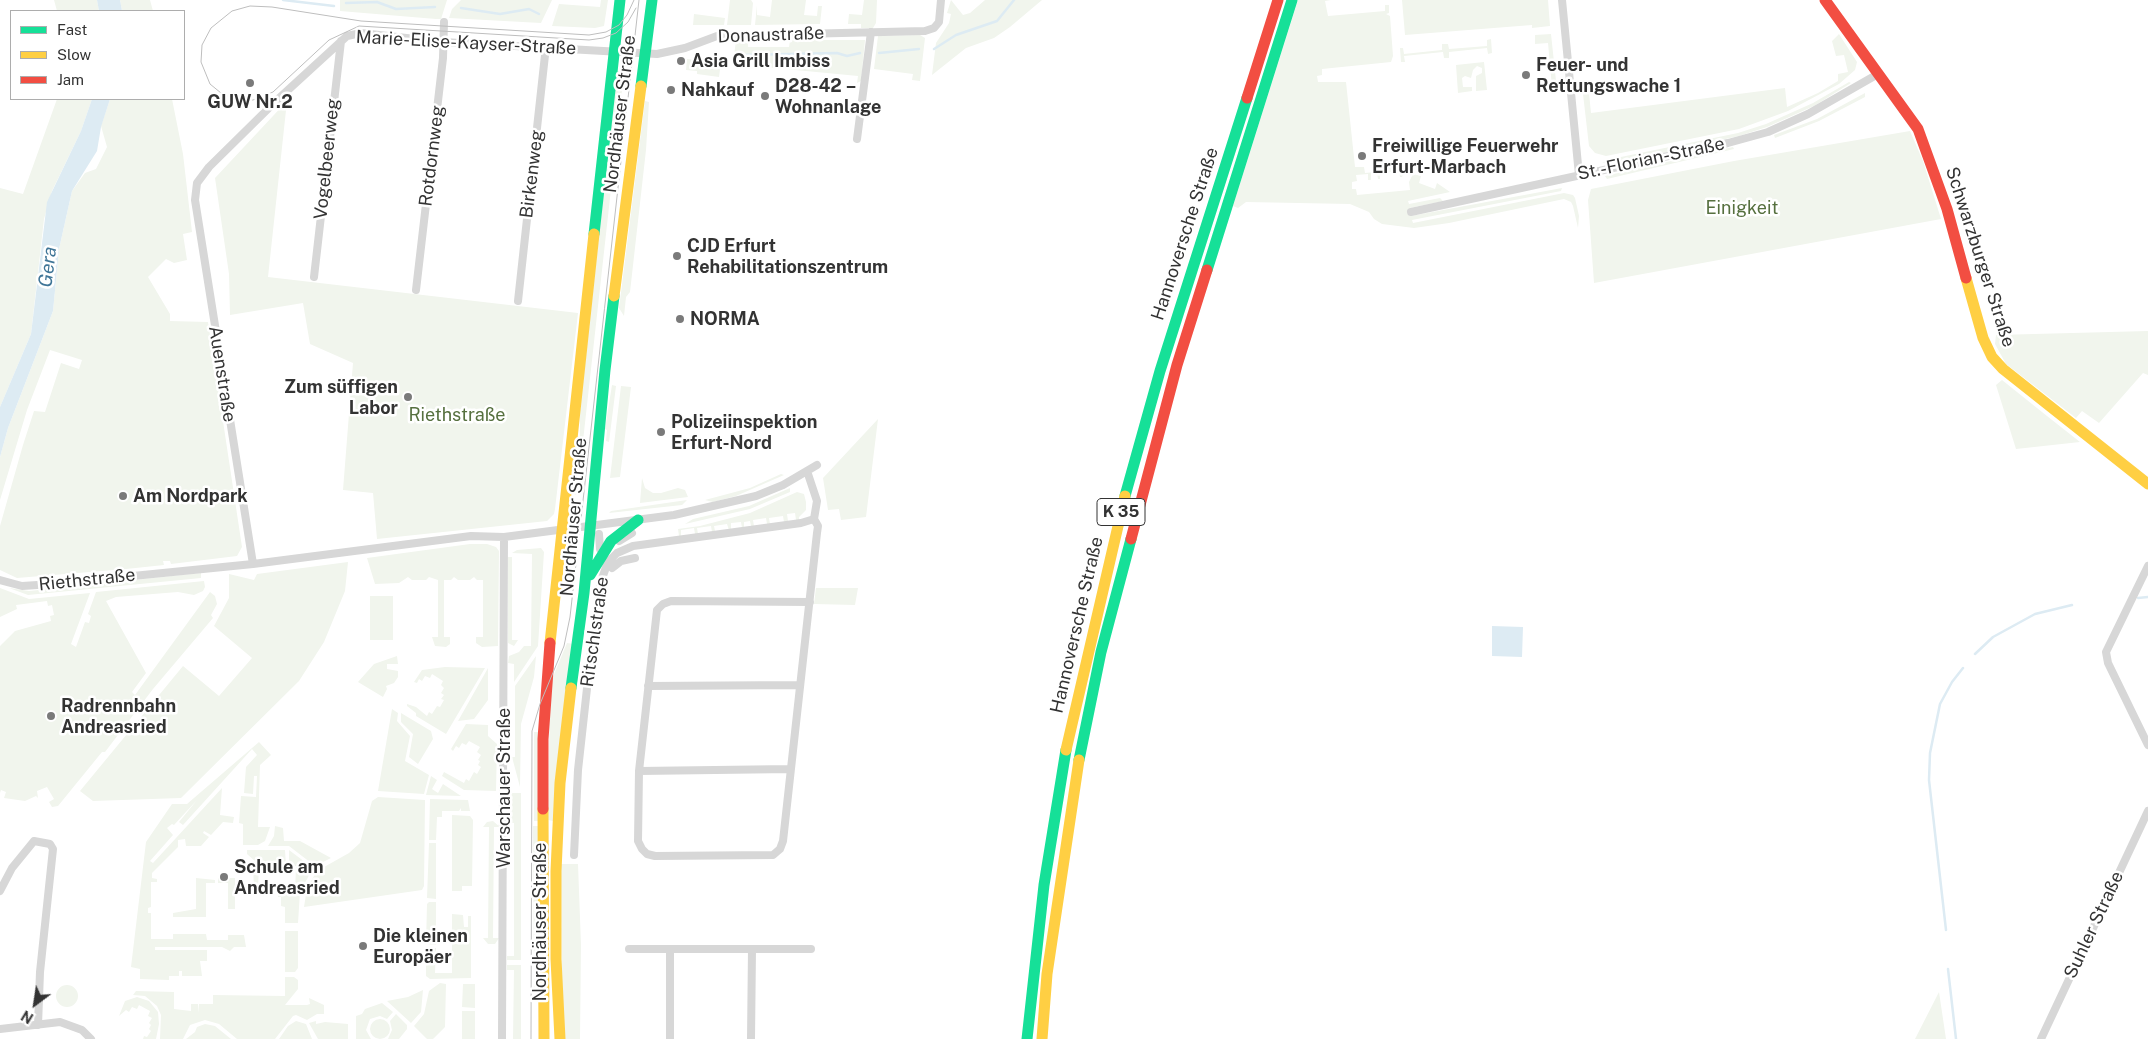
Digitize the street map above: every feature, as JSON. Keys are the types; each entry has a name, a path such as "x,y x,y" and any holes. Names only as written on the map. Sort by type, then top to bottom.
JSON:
{"main road":[{"name":"Nordhäuser Straße","path":"544,1039 543,739 549,644 620,0"},
{"name":"Nordhäuser Straße","path":"560,1039 556,959 560,791 568,707 584,593 606,370 652,0"},
{"name":"Hannoversche Straße","path":"1027,1039 1044,885 1063,762 1128,482 1160,371 1278,0"},
{"name":"Hannoversche Straße","path":"1042,1039 1047,974 1074,784 1101,652 1176,365 1292,0"},
{"name":"Schwarzburger Straße","path":"1825,0 1918,129 1947,209 1983,338 1992,357 2003,369 2148,484"},
{"path":"584,593 591,571 602,552 616,536 638,520"}],"street":[{"name":"Donaustraße","path":"645,54 672,52 717,36 930,29 939,22 941,0"},
{"path":"1562,0 1580,175"},
{"name":"Rotdornweg","path":"416,290 444,22"},
{"path":"857,139 870,32"},
{"name":"Marie-Elise-Kayser-Straße","path":"197,183 209,167 341,41 353,33 443,42 546,46 645,54"},
{"name":"Vogelbeerweg","path":"314,278 341,41"},
{"name":"Birkenweg","path":"518,302 546,46"},
{"name":"St.-Florian-Straße","path":"1412,212 1768,132 1808,114 1878,74"},
{"name":"Auenstraße","path":"197,183 196,209 253,564"},
{"name":"Riethstraße","path":"0,580 30,586 253,564 471,536 504,537 638,520 696,511 738,501 770,490 817,465"},
{"path":"807,471 817,501 814,519 818,526 810,602 791,769 780,849 773,856 655,856 647,854 638,841 639,771 657,610 663,604 671,601 810,602"},
{"name":"Ritschlstraße","path":"574,855 578,770 588,682 600,581 608,562 617,553 633,546 801,523 814,519"},
{"path":"604,557 620,541 632,533"},
{"name":"Nordhäuser Straße","path":"600,534 604,557"},
{"name":"Warschauer Straße","path":"502,1039 504,537"},
{"name":"Ritschlstraße","path":"604,557 621,561 635,558"},
{"path":"2148,566 2106,652 2108,663 2144,726 2148,745"},
{"path":"648,686 800,685"},
{"path":"639,771 791,769"},
{"name":"Suhler Straße","path":"2041,1039 2148,811"},
{"path":"0,891 12,868 34,841 50,844 53,850 40,972 38,1025"},
{"path":"629,949 811,949"},
{"path":"670,949 670,1039"},
{"path":"751,1039 752,949"},
{"path":"0,1029 60,1022 82,1030 91,1039"}],"green space":[{"path":"54,0 97,0 99,10 57,10"},
{"path":"120,0 150,0 153,10 122,10"},
{"path":"340,0 447,0 441,19 436,19 340,11"},
{"path":"461,0 552,0 541,23 449,18 452,9"},
{"path":"601,0 608,0 604,26 595,28 552,26 559,4 600,7"},
{"path":"730,0 751,0 753,3 751,25 727,25"},
{"path":"772,0 806,0 804,15 817,16 818,6 822,6 820,24 755,25 757,5 757,15 770,17"},
{"path":"864,0 877,0 876,23 873,28 861,28 861,24 848,24 849,14 862,15"},
{"path":"951,0 963,15 970,13 985,0 1042,0 994,38 966,48 932,75 936,43 949,23 951,14 947,13"},
{"path":"1298,0 1331,0 1325,1 1328,16 1385,11 1385,5 1389,5 1389,13 1386,14 1390,16 1393,56 1391,62 1322,69 1322,75 1317,76 1318,82 1346,82 1355,167 1364,167 1365,173 1375,172 1375,168 1392,166 1405,171 1402,177 1400,177 1399,171 1380,173 1380,179 1378,179 1377,173 1371,174 1371,180 1368,180 1368,174 1356,175 1357,181 1352,182 1352,189 1356,189 1357,195 1410,190 1409,182 1413,174 1421,176 1419,183 1435,189 1437,183 1450,192 1408,201 1409,204 1440,198 1443,201 1410,208 1411,216 1562,188 1561,191 1412,220 1413,223 1564,193 1573,195 1575,198 1579,216 1578,228 1573,206 1571,202 1564,199 1449,223 1414,228 1382,224 1374,219 1369,212 1350,204 1246,202 1238,208 1233,206"},
{"path":"1402,0 1548,0 1550,26 1532,28 1532,25 1405,35"},
{"path":"694,14 725,18 724,25 693,25"},
{"path":"1551,34 1556,91 1552,87 1548,43 1535,44 1535,35"},
{"path":"1839,34 1857,62 1855,70 1839,84 1788,111 1739,129 1606,156 1595,153 1589,146 1583,94 1589,93 1591,113 1785,88 1787,107 1818,93 1838,81 1838,74 1848,72 1844,55 1836,56 1832,41"},
{"path":"920,35 925,38 920,81 912,80 913,74 874,69 878,36"},
{"path":"1491,39 1492,53 1488,54 1487,48 1449,52 1449,58 1444,58 1443,52 1404,56 1405,62 1401,62 1400,48 1403,48 1404,54 1442,50 1442,44 1448,44 1449,49 1487,46 1487,40"},
{"path":"736,40 748,40 748,47 789,47 790,40 865,40 861,81 857,83 858,76 733,64"},
{"path":"687,59 721,62 719,77 697,74 697,71 686,70"},
{"path":"1484,62 1487,90 1476,91 1476,76 1482,73 1482,68 1477,66 1473,70 1471,78 1465,76 1462,78 1463,87 1472,87 1472,91 1458,93 1456,65"},
{"path":"617,71 624,72 577,495 574,494 580,446 580,410"},
{"path":"1849,82 1851,83 1814,106 1767,127 1739,136 1636,159 1602,163 1611,159 1738,133 1766,124 1813,103"},
{"path":"1865,93 1865,97 1819,121 1775,138 1774,135 1817,119"},
{"path":"57,100 92,100 81,131 52,191 44,219 31,334 0,407 0,188 23,194"},
{"path":"110,100 172,100 183,154 192,232 183,234 187,260 174,263 166,259 148,277 170,314 170,321 208,322 242,547 237,556 171,564 170,561 163,561 164,565 17,578 0,570 0,526 23,445 34,411 45,412 61,363 79,369 82,360 50,350 27,410 0,500 0,457 8,428 53,311 59,249 72,191 85,173 96,169 107,147 101,126"},
{"name":"Riethstraße","path":"287,101 268,277 578,313 555,509 554,514 547,521 377,539 373,493 343,490 353,363 310,344 303,303 230,315 229,274 215,178"},
{"path":"645,101 649,102 646,150 630,292 626,297 624,316 619,308"},
{"name":"Einigkeit","path":"1910,131 1923,161 1941,219 1594,283 1588,200 1591,189 1734,161"},
{"path":"1733,147 1734,149 1607,179 1605,176"},
{"path":"2148,331 2148,375 2143,373 2099,423 2082,411 2076,418 2006,364 1995,344 1996,335"},
{"path":"2002,380 2080,442 2016,449 1996,385"},
{"path":"612,385 616,386 609,442 606,441 607,430 605,429"},
{"path":"621,386 631,387 620,477 610,478"},
{"path":"878,419 866,517 841,520 839,509 828,510 823,478"},
{"path":"781,474 784,475 736,496 713,502 705,500 750,488"},
{"path":"642,478 645,488 653,493 661,493 678,488 685,490 688,497 640,503"},
{"path":"790,488 790,492 750,509 685,524 693,519 749,506"},
{"path":"797,492 804,494 806,502 806,510 799,517 799,520 796,520 795,513 787,514 788,521 784,522 783,516 769,518 770,524 767,524 766,518 753,520 754,526 751,526 750,521 744,522 744,527 742,528 741,522 731,523 731,529 729,530 727,524 714,526 715,531 712,532 711,526 697,528 698,534 695,534 694,528 681,530 681,536 679,536 678,529 700,526 750,513"},
{"path":"687,500 682,505 609,513 611,511"},
{"path":"470,544 487,544 496,547 499,551 498,646 482,647 476,643 476,637 483,637 483,580 477,580 474,577 470,580 458,580 454,577 451,580 444,580 444,637 450,637 450,644 446,647 435,646 432,637 438,637 438,580 429,577 426,580 412,580 408,577 399,583 375,584 367,558"},
{"path":"541,548 544,552 538,646 514,682 514,664 508,663 509,656 519,652 524,646 531,646 532,554 512,553 517,550"},
{"path":"508,557 512,557 512,640 518,640 514,646 508,643"},
{"path":"348,562 345,591 324,642 299,681 181,798 93,801 80,791 183,666 219,696 252,658 214,626 229,598 229,574 254,580 257,574"},
{"path":"201,573 201,578 28,595 9,588 29,591"},
{"path":"204,581 205,587 203,591 194,595 178,592 116,597 106,601 146,673 132,692 135,695 210,592 215,596 217,604 211,615 213,618 153,689 105,752 102,752 58,806 52,807 49,802 54,799 47,787 37,791 38,798 36,796 25,801 4,798 6,792 1,790 0,793 0,646 15,631 51,621 50,616 54,615 52,605 48,606 47,601 16,605 17,609 0,617 0,588 29,599 90,593 71,644 76,647 85,622 89,623 91,616 88,614 96,592"},
{"path":"816,588 858,588 855,605 814,604"},
{"path":"370,596 393,596 393,640 370,640"},
{"path":"567,643 574,644 553,821 548,820 550,684"},
{"path":"397,656 398,664 387,664 387,669 398,671 398,677 394,683 386,686 387,689 383,697 358,682 374,664"},
{"path":"536,656 534,677 521,724 520,787 512,757 515,757 515,686"},
{"path":"445,667 485,668 446,734 416,716 416,713 407,706 407,704 416,707 427,716 429,712 432,714 437,706 440,707 444,700 441,699 444,695 441,693 444,688 441,685 443,681 432,674 430,678 425,676 422,681 419,679 417,683 414,682 422,670"},
{"path":"488,668 488,700 474,719 458,721"},
{"path":"392,709 398,713 397,721 410,736 405,761 429,775 424,794 378,791"},
{"path":"401,713 431,731 433,739 418,764 409,757 413,734 401,722"},
{"path":"466,724 488,725 488,736 497,744 496,791 464,790 442,776 444,772 464,783 466,779 469,781 474,772 477,774 481,767 478,765 480,761 478,760 481,755 477,752 480,747 469,741 466,745 462,743 459,748 456,746 453,751 451,749"},
{"path":"534,732 538,732 539,821 534,821"},
{"path":"259,742 271,755 260,765 258,827 270,827 265,841 258,845 243,845 243,824 239,823 241,796 256,797 257,776 254,776 253,794 244,793 246,767 257,755 252,749 183,825 179,822 197,800 174,825 172,824 167,828 173,835 150,861 153,863 222,788 220,815 234,817 233,823 223,822 211,835 204,831 203,833 209,837 201,846 186,846 185,839 178,840 178,847 152,873 152,878 157,879 157,882 151,882 151,907 148,908 148,913 151,913 151,939 173,939 173,934 206,934 207,940 228,940 228,935 244,935 246,947 234,947 230,951 222,947 155,947 155,950 207,950 207,961 200,961 202,976 182,976 182,971 179,971 179,976 169,976 169,980 140,979 140,969 131,967 146,842 172,804 187,804"},
{"path":"431,776 437,780 432,789 438,793 443,784 461,796 426,795"},
{"path":"507,793 521,793 521,960 507,960 507,956 514,956 514,823 507,822"},
{"path":"378,797 425,800 424,886 422,890 304,907 307,888 317,871 349,853 360,843 372,801"},
{"path":"430,799 468,800 470,811 461,811 461,808 459,811 442,811 442,817 437,817 436,840 429,840"},
{"path":"452,815 470,816 473,820 472,886 462,886 462,891 452,891"},
{"path":"493,821 500,827 494,827 493,938 499,938 495,944 488,944 483,938 488,938 489,827 483,827 487,822"},
{"path":"275,826 283,828 284,841 300,841 331,858 315,866 289,846 268,846 274,836"},
{"path":"533,826 539,826 539,1001 534,1001"},
{"path":"429,843 436,843 436,899 427,898"},
{"path":"247,850 285,850 286,866 259,866 258,890 254,891 253,864 256,862 247,854"},
{"path":"289,850 313,868 300,892 298,923 285,923 285,907 281,906 281,897 278,897 278,893 295,893 296,866 289,866"},
{"path":"561,864 578,864 581,945 580,1039 565,1039 562,990"},
{"path":"196,878 215,880 215,883 206,883 206,917 173,917 173,913 196,909"},
{"path":"218,878 235,878 235,909 228,909 228,883 218,883"},
{"path":"429,902 436,902 436,945 426,944 427,904"},
{"path":"452,914 463,915 464,927 468,927 468,916 471,916 471,978 430,979 426,976 426,950 429,948 436,948 435,973 452,973"},
{"path":"285,931 298,931 298,968 295,972 285,972"},
{"path":"507,965 521,965 521,1039 513,1039 514,970 507,970"},
{"path":"285,977 294,977 298,980 298,989 285,1005 307,1005 310,1004 309,998 324,1005 324,1014 317,1014 307,1020 296,1015 293,1016 275,1039 237,1039 219,1024 205,1020 190,1025 183,1039 160,1039 161,1015 157,1006 145,996 133,995 136,991 174,992 174,1009 191,1011 191,1004 198,1004 199,1013 199,1004 213,1004 213,995 285,996"},
{"path":"440,983 446,984 445,1027 433,1039 427,1039 414,1026 424,1014 429,991"},
{"path":"463,984 475,984 475,1008 462,1007"},
{"path":"67,985 77,992 78,996 71,1006 67,1007 57,1000 56,996 63,986"},
{"path":"423,990 421,1012 411,1023 387,1001 408,997"},
{"path":"1939,992 1946,1039 1915,1039"},
{"path":"137,997 149,1001 158,1012 159,1024 156,1039 143,1039 151,1031 149,1023 152,1018 148,1016 150,1011 139,1005 137,1009 132,1007 129,1012 126,1010 119,1016 125,1001"},
{"path":"382,1003 393,1012 387,1019 380,1016 370,1019 366,1030 371,1039 356,1039 356,1016 362,1014 365,1009"},
{"path":"462,1011 475,1011 475,1039 462,1039"},
{"path":"396,1014 407,1025 407,1029 399,1039 388,1039 392,1030 390,1021"},
{"path":"380,1019 387,1022 390,1029 387,1036 380,1039 373,1036 370,1029 373,1022"},
{"path":"296,1021 306,1024 312,1039 279,1039 288,1026"},
{"path":"316,1021 316,1024 325,1022 348,1024 348,1039 318,1039 309,1023"},
{"path":"205,1024 215,1026 231,1039 186,1039 195,1032 197,1027"}],"water":[{"path":"97,0 120,0 122,10 99,10"},
{"name":"Gera","path":"92,100 110,100 101,127 97,151 72,191 59,249 53,311 8,428 0,457 0,407 31,334 47,202 81,131"},
{"path":"1492,626 1523,627 1522,657 1492,656"}],"waterway":[{"path":"283,0 334,6"},
{"path":"934,49 956,35 997,21 1014,0"},
{"path":"346,3 377,2 396,9 435,7"},
{"path":"461,8 500,14 529,9 539,14"},
{"path":"879,53 919,49"},
{"path":"740,55 837,53 847,56 860,53"},
{"path":"2138,598 2148,597"},
{"path":"1975,654 1993,637 2035,614 2072,605"},
{"path":"1946,930 1929,780 1930,753 1940,704 1952,682 1963,668"},
{"path":"1948,969 1956,1039"}],"tram line":[{"path":"634,0 627,15 619,25 606,32 589,35 361,21 272,7 250,6 232,11 211,28 202,45 201,62 210,84 221,93 234,99 253,100 273,92 329,40 359,26 589,40 603,38 616,33 628,22 636,8"},
{"path":"531,1039 532,731 540,704 564,646 570,617 639,0"}],"traffic: fast":[{"path":"594,234 620,0"},
{"path":"641,86 652,0"},
{"path":"1207,270 1292,0"},
{"path":"1125,496 1160,371 1247,98"},
{"path":"571,688 584,593 605,370 614,296"},
{"path":"590,575 611,541 638,520"},
{"path":"1079,760 1101,652 1131,539"},
{"path":"1027,1039 1044,885 1066,750"}],"traffic: slow":[{"path":"614,296 641,86"},
{"path":"550,643 594,234"},
{"path":"1966,278 1983,338 1992,357 2003,369 2148,484"},
{"path":"1066,750 1125,496"},
{"path":"560,1039 556,959 556,871 560,783 571,688"},
{"path":"1042,1039 1047,974 1079,760"},
{"path":"543,809 544,1039"}],"traffic: jam":[{"path":"1247,98 1278,0"},
{"path":"1825,0 1918,129 1947,209 1966,278"},
{"path":"1131,539 1177,365 1207,270"},
{"path":"543,809 543,739 550,643"}],"place":[{"name":"Asia Grill Imbiss","path":"681,61"},
{"name":"Feuer- und Rettungswache 1","path":"1526,75"},
{"name":"GUW Nr.2","path":"250,83"},
{"name":"Nahkauf","path":"671,90"},
{"name":"D28-42 – Wohnanlage","path":"765,96"},
{"name":"Freiwillige Feuerwehr Erfurt-Marbach","path":"1362,156"},
{"name":"CJD Erfurt Rehabilitationszentrum","path":"677,256"},
{"name":"NORMA","path":"680,319"},
{"name":"Zum süffigen Labor","path":"408,397"},
{"name":"Polizeiinspektion Erfurt-Nord","path":"661,432"},
{"name":"Am Nordpark","path":"123,496"},
{"name":"Radrennbahn Andreasried","path":"51,716"},
{"name":"Schule am Andreasried","path":"224,877"},
{"name":"Die kleinen Europäer","path":"363,946"}]}
